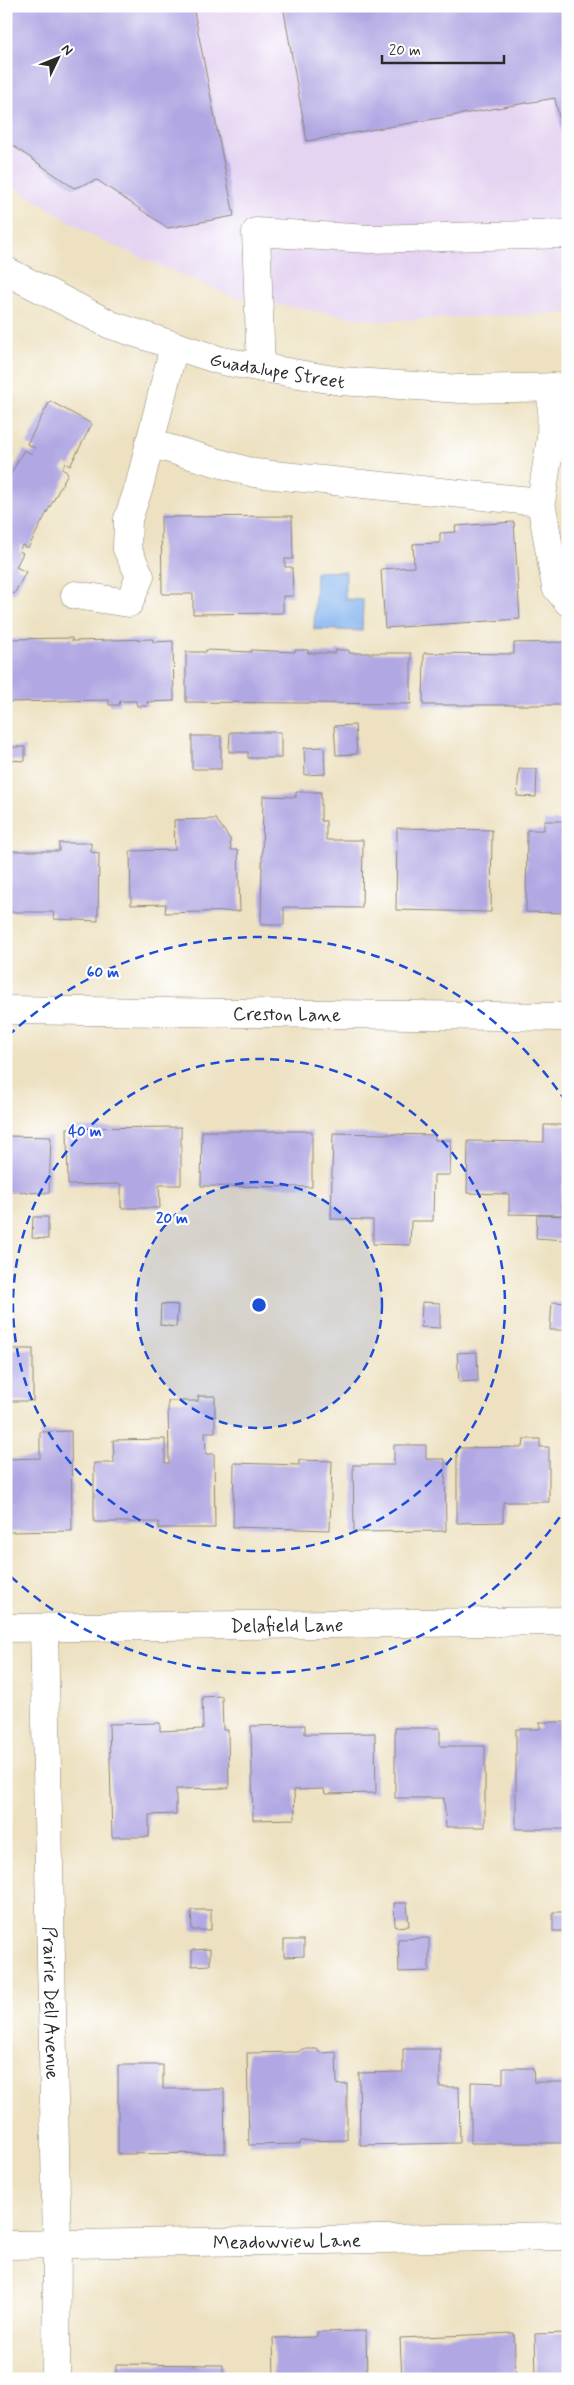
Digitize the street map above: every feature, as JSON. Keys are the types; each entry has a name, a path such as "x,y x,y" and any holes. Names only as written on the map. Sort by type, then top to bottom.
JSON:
{"street":[{"path":"262,368 256,232 369,239 568,234"},
{"name":"Guadalupe Street","path":"6,271 111,326 222,361 340,381 461,389 560,387"},
{"path":"76,595 129,603 140,576 127,549 128,519 139,487 174,346"},
{"path":"560,387 541,502 556,587 568,602"},
{"path":"149,443 254,474 541,502"},
{"name":"Creston Lane","path":"6,1010 568,1017"},
{"name":"Delafield Lane","path":"6,1628 568,1621"},
{"name":"Prairie Dell Avenue","path":"44,1628 57,2244 56,2379"},
{"name":"Meadowview Lane","path":"6,2245 568,2236"}],"shaded area":[{"path":"6,6 568,6 568,313 375,321 234,297 98,239 6,182"}],"water":[{"path":"316,571 346,572 345,599 363,600 362,631 314,629"}],"building":[{"path":"6,6 193,6 234,216 168,228 97,180 74,188 6,141"},
{"path":"283,6 568,6 568,161 555,98 307,141"},
{"path":"50,401 92,424 70,466 65,463 62,469 68,473 28,548 22,545 19,551 23,553 16,567 26,572 14,594 6,590 6,483 24,450 32,454 35,448 27,444"},
{"path":"292,516 293,559 285,559 285,567 292,567 293,596 283,596 283,613 193,614 193,594 162,594 161,517"},
{"path":"514,522 520,619 385,628 381,569 414,567 413,544 440,543 440,533 456,532 455,526"},
{"path":"72,638 72,641 153,639 153,642 173,641 174,701 147,702 148,706 137,706 136,701 120,701 119,705 109,705 109,700 6,702 6,639"},
{"path":"568,642 568,705 423,705 424,653 514,654 514,643"},
{"path":"206,650 295,652 295,650 308,650 308,653 335,653 336,650 349,650 349,653 411,653 411,704 186,702 186,652 206,652"},
{"path":"355,725 357,754 336,755 334,726"},
{"path":"230,732 281,732 281,758 248,758 248,752 229,752"},
{"path":"192,736 221,736 221,769 192,769"},
{"path":"9,747 25,747 25,761 8,760"},
{"path":"324,747 325,774 305,775 304,748"},
{"path":"519,769 537,769 536,797 517,796"},
{"path":"296,792 321,792 321,821 326,821 326,840 363,840 362,908 284,907 284,925 261,925 263,796 296,797"},
{"path":"216,819 230,839 231,850 238,850 240,911 165,913 166,904 131,905 130,851 175,850 174,820"},
{"path":"544,821 563,821 562,831 568,831 568,913 526,912 527,830 544,830"},
{"path":"397,828 492,830 491,912 396,910"},
{"path":"59,843 91,843 91,852 99,853 98,921 54,919 53,912 9,912 10,851 59,851"},
{"path":"544,1125 568,1125 568,1185 562,1185 562,1215 509,1214 509,1194 467,1193 468,1141 544,1142"},
{"path":"181,1127 181,1185 159,1185 160,1208 121,1208 121,1184 68,1185 67,1128"},
{"path":"202,1131 312,1131 312,1187 201,1186"},
{"path":"333,1133 435,1135 435,1140 451,1140 450,1175 434,1175 433,1221 411,1221 410,1245 373,1244 373,1220 331,1219"},
{"path":"6,1136 51,1137 49,1193 6,1192"},
{"path":"537,1215 567,1216 565,1240 536,1238"},
{"path":"33,1217 48,1217 48,1239 32,1238"},
{"path":"422,1302 440,1303 440,1328 421,1327"},
{"path":"552,1302 568,1303 568,1330 550,1330"},
{"path":"161,1304 178,1305 176,1327 160,1325"},
{"path":"6,1349 33,1349 33,1401 6,1401"},
{"path":"477,1352 478,1381 459,1382 457,1353"},
{"path":"198,1396 215,1396 215,1432 205,1432 206,1454 214,1454 215,1528 159,1528 159,1522 94,1522 94,1463 114,1463 113,1440 165,1439 165,1463 169,1463 168,1401 198,1401"},
{"path":"71,1431 72,1531 6,1532 6,1459 40,1458 40,1432"},
{"path":"524,1439 540,1439 540,1447 549,1447 549,1502 503,1502 503,1522 457,1523 457,1448 523,1447"},
{"path":"394,1445 426,1445 426,1459 445,1459 446,1531 354,1532 353,1465 394,1465"},
{"path":"299,1460 332,1461 330,1530 233,1527 234,1463 299,1465"},
{"path":"222,1696 223,1730 228,1730 229,1788 176,1789 176,1814 149,1815 149,1837 112,1837 109,1724 160,1723 160,1731 203,1729 202,1697"},
{"path":"540,1722 568,1722 568,1829 516,1829 516,1729 540,1729"},
{"path":"305,1725 305,1734 375,1733 376,1793 325,1794 324,1789 294,1790 295,1819 253,1820 251,1726"},
{"path":"395,1728 440,1728 440,1746 485,1746 485,1827 446,1827 444,1798 395,1798"},
{"path":"394,1903 407,1903 409,1926 395,1927"},
{"path":"191,1910 211,1910 211,1930 192,1930"},
{"path":"553,1912 568,1912 568,1931 553,1931"},
{"path":"429,1938 429,1971 399,1972 398,1939"},
{"path":"284,1940 304,1940 304,1956 284,1957"},
{"path":"210,1949 210,1965 192,1966 192,1950"},
{"path":"302,2049 317,2049 320,2053 336,2052 337,2085 347,2084 347,2140 301,2141 300,2144 249,2145 247,2053 298,2052"},
{"path":"403,2049 440,2049 440,2087 459,2087 460,2143 360,2145 359,2073 403,2072"},
{"path":"118,2065 163,2065 163,2089 224,2089 225,2153 118,2154"},
{"path":"503,2068 533,2068 534,2082 568,2082 568,2143 471,2143 471,2082 503,2083"},
{"path":"366,2331 367,2379 274,2379 273,2338 317,2337 317,2332"},
{"path":"514,2333 516,2379 402,2379 400,2338"},
{"path":"568,2333 568,2379 536,2379 535,2334"},
{"path":"116,2364 223,2365 223,2379 116,2379"}]}
